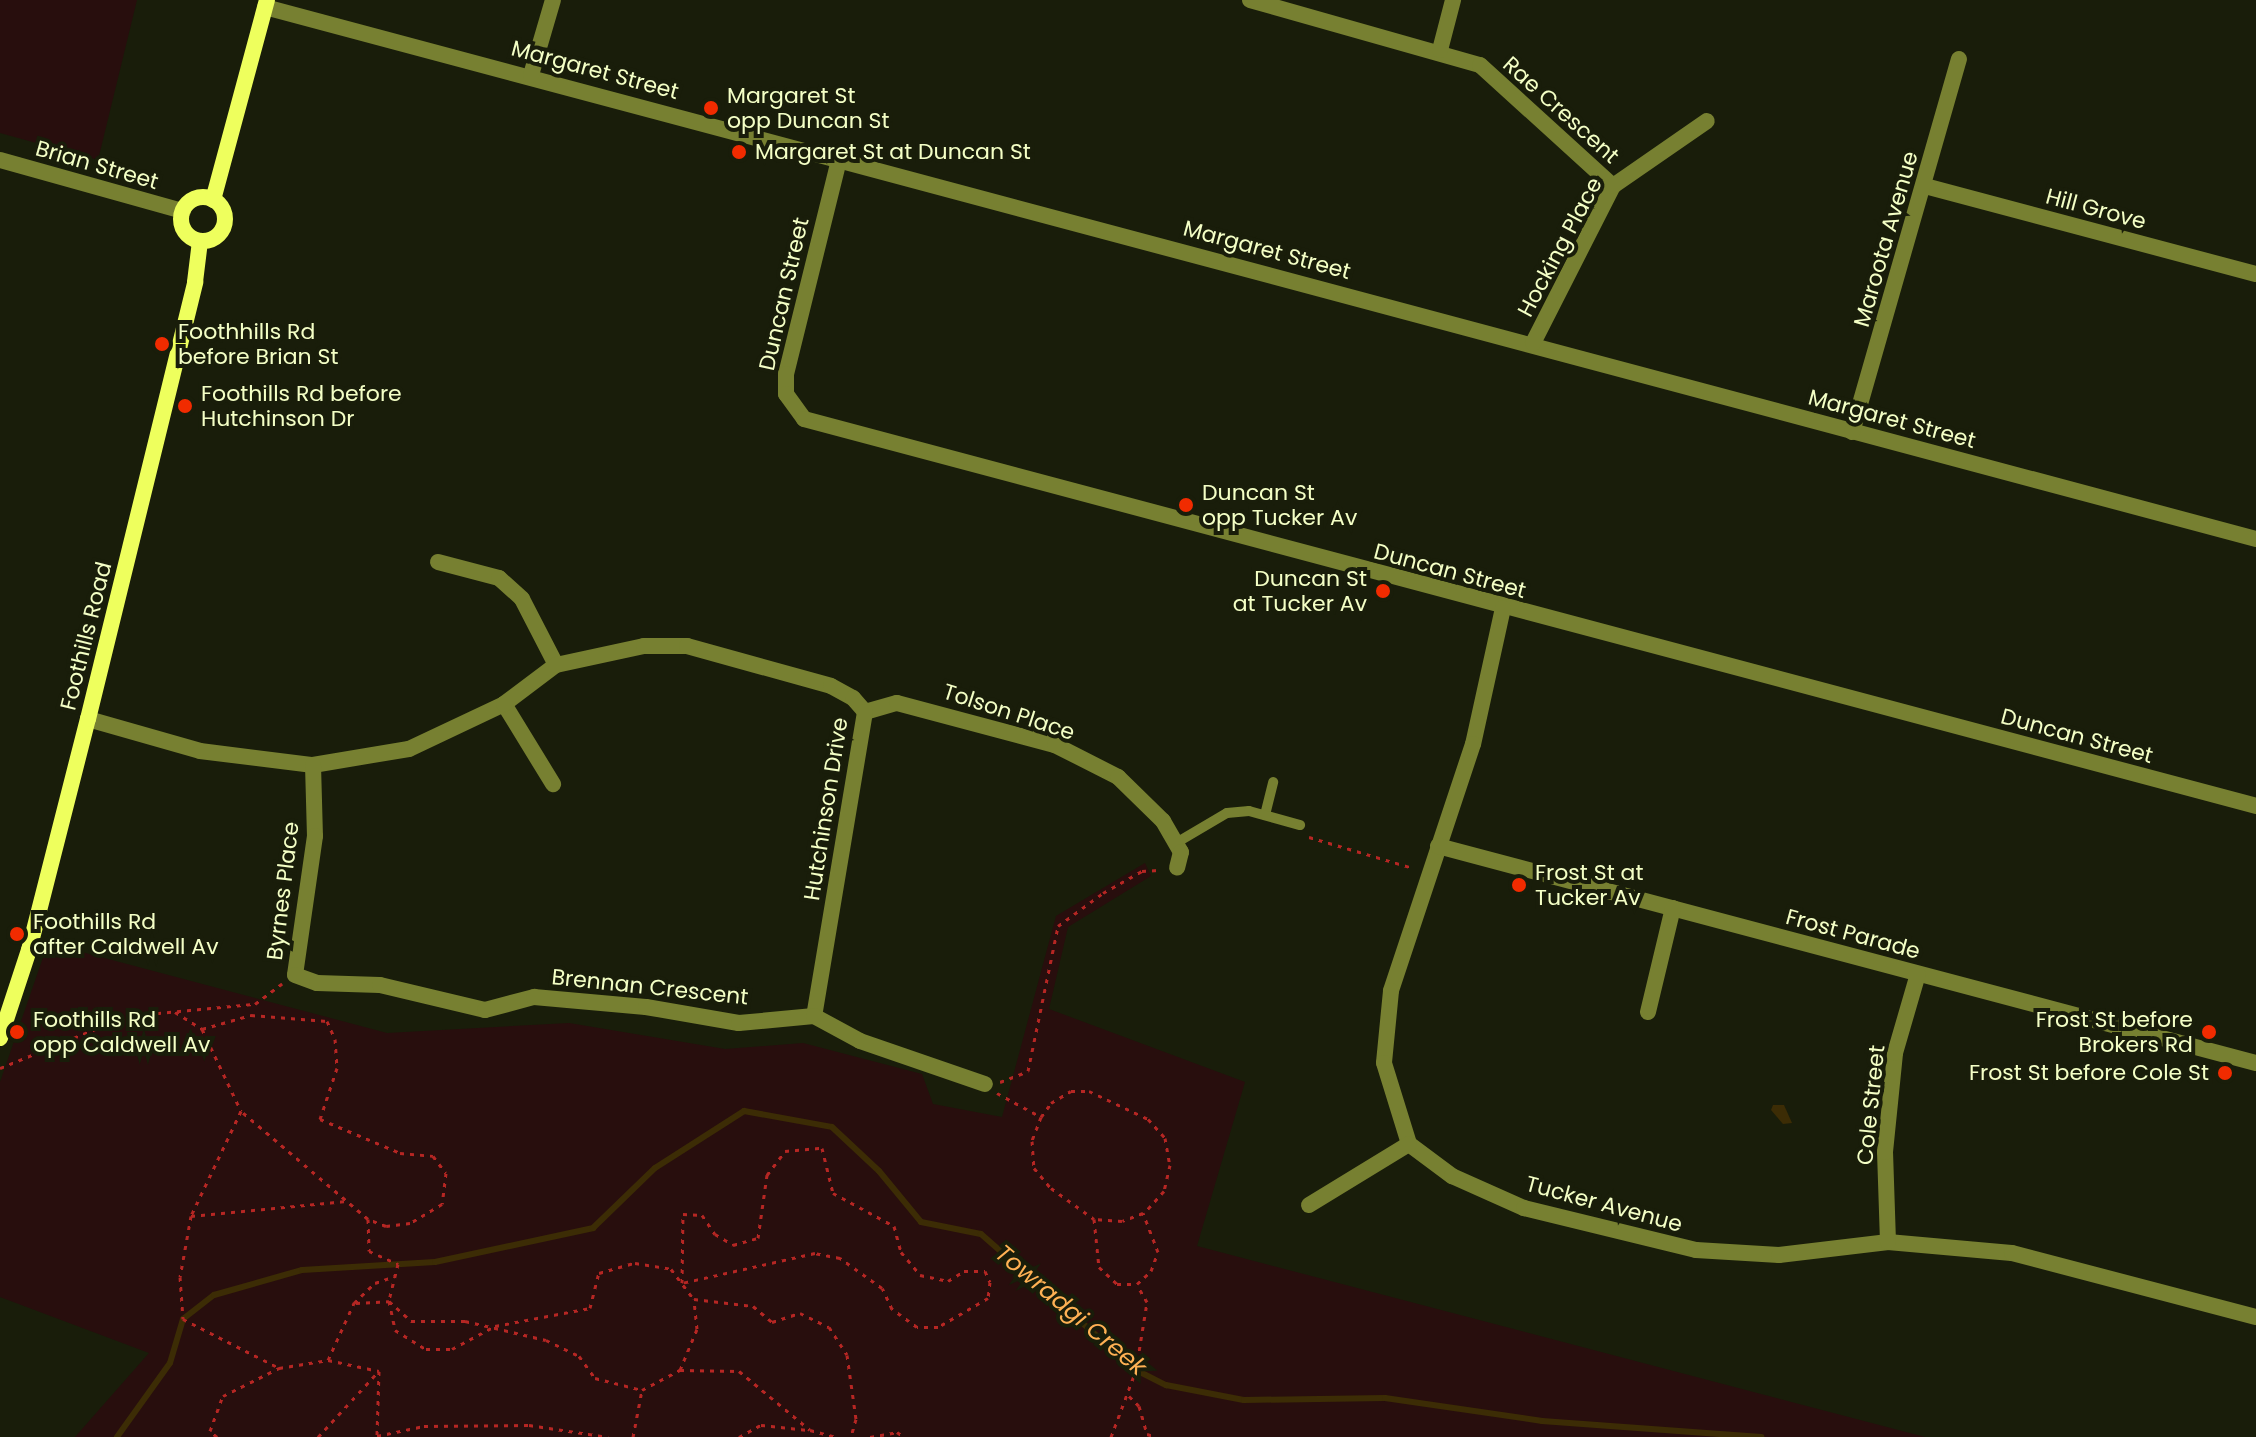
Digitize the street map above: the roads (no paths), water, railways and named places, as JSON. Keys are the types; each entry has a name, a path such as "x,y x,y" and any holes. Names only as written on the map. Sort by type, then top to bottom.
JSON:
{"main road":[{"path":"213,200 266,4"},
{"path":"194,200 213,200 224,212 224,228 211,240 200,241 183,228 183,211 194,200"},
{"name":"Foothills Road","path":"0,1038 29,950 88,719 195,282 200,241"}],"street":[{"path":"531,75 553,0"},
{"name":"Rae Crescent","path":"1250,0 1440,50 1480,65 1613,186"},
{"path":"1440,50 1453,0"},
{"name":"Margaret Street","path":"266,4 2256,539"},
{"name":"Maroota Avenue","path":"1852,432 1959,59"},
{"name":"Hocking Place","path":"1533,343 1613,186 1707,121"},
{"name":"Brian Street","path":"0,160 183,211"},
{"name":"Duncan Street","path":"839,160 786,374 786,394 804,419 1503,608 2256,806"},
{"name":"Hill Grove","path":"1925,186 2256,274"},
{"path":"438,562 499,578 522,599 556,665"},
{"path":"1309,1205 1409,1144 1384,1063 1391,991 1473,744 1503,608"},
{"name":"Hutchinson Drive","path":"88,719 200,751 313,765 409,749 504,704 556,665 644,646 687,646 831,686 853,698 865,712 814,1016"},
{"name":"Tolson Place","path":"865,712 897,703 1055,745 1118,777 1163,821 1176,843"},
{"path":"504,704 553,784"},
{"name":"Byrnes Place","path":"295,975 315,836 313,765"},
{"path":"1176,843 1181,852 1177,868"},
{"name":"Frost Parade","path":"1438,846 2256,1063"},
{"path":"1648,1012 1673,908"},
{"name":"Cole Street","path":"1888,1242 1885,1152 1895,1053 1918,974"},
{"name":"Brennan Crescent","path":"295,975 317,983 380,985 485,1010 534,997 646,1007 739,1023 814,1016"},
{"path":"814,1016 860,1041 985,1084"},
{"name":"Tucker Avenue","path":"1409,1144 1452,1176 1524,1208 1696,1250 1779,1255 1888,1242 2012,1253 2256,1317"}],"lane":[{"path":"1265,815 1273,782"},
{"path":"1176,843 1227,813 1265,815 1300,825"}],"waterway":[{"name":"Towradgi Creek","path":"117,1437 170,1363 183,1319 214,1295 302,1270 435,1262 593,1228 655,1168 744,1111 832,1127 879,1171 921,1222 981,1234 1136,1370 1166,1385 1244,1400 1385,1398 1542,1421 1761,1437"}],"place":[{"name":"Margaret St opp Duncan St","path":"711,108"},
{"name":"Margaret St at Duncan St","path":"739,152"},
{"name":"Foothhills Rd before Brian St","path":"162,344"},
{"name":"Foothills Rd before Hutchinson Dr","path":"185,406"},
{"name":"Duncan St opp Tucker Av","path":"1186,505"},
{"name":"Duncan St at Tucker Av","path":"1383,591"},
{"name":"Frost St at Tucker Av","path":"1519,885"},
{"name":"Foothills Rd after Caldwell Av","path":"17,934"},
{"name":"Foothills Rd opp Caldwell Av","path":"17,1032"},
{"name":"Frost St before Brokers Rd","path":"2209,1032"},
{"name":"Frost St before Cole St","path":"2225,1073"}]}
